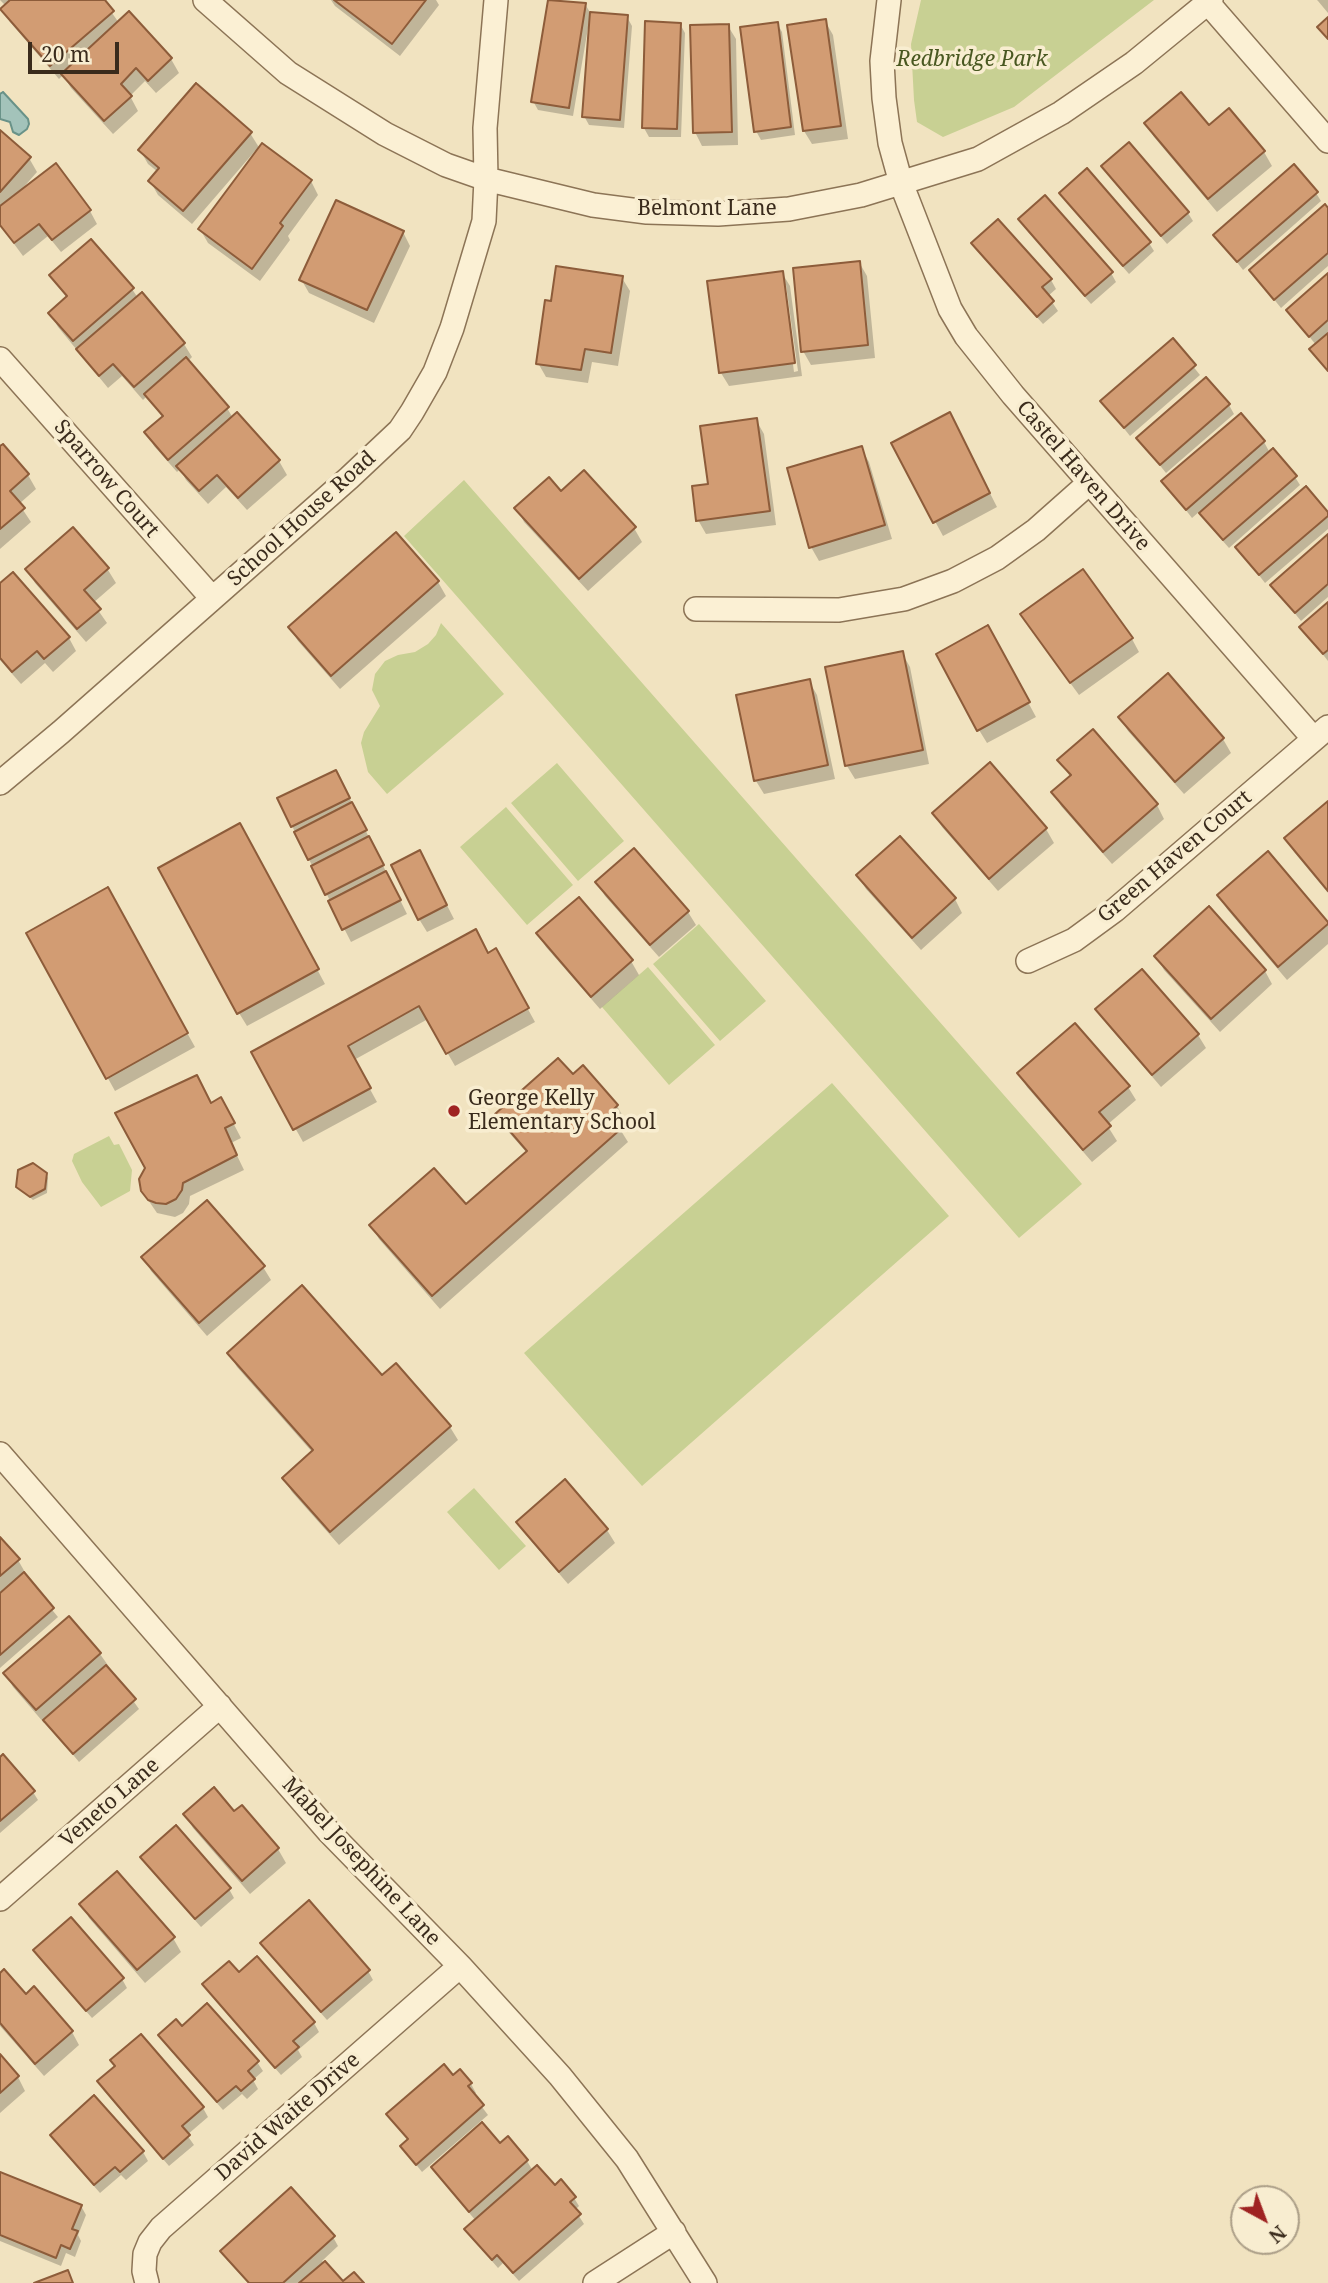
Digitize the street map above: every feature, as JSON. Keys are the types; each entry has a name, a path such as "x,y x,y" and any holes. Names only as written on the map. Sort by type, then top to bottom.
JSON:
{"street":[{"name":"Belmont Lane","path":"205,0 288,73 385,134 446,165 486,179 593,205 647,212 718,214 789,209 861,195 978,159 1061,113 1134,63 1210,2"},
{"name":"School House Road","path":"0,783 377,453 400,430 412,412 435,372 459,306 484,221 485,128 496,0"},
{"name":"Castel Haven Drive","path":"889,0 882,61 890,143 901,183 936,278 965,336 1089,483 1321,733"},
{"path":"1210,2 1328,141"},
{"name":"Sparrow Court","path":"0,359 212,598"},
{"path":"696,609 839,610 904,599 953,582 997,558 1036,530 1089,483"},
{"name":"Green Haven Court","path":"1028,961 1074,940 1115,910 1321,733"},
{"name":"Mabel Josephine Lane","path":"0,1454 329,1832 460,1966 560,2076 627,2160 705,2283"},
{"name":"Veneto Lane","path":"0,1899 220,1706"},
{"name":"David Waite Drive","path":"148,2283 144,2271 145,2254 161,2228 460,1966"},
{"path":"595,2283 674,2232"}],"green space":[{"name":"Redbridge Park","path":"921,0 1154,0 1014,107 943,137 917,122 911,44"},
{"path":"464,480 1082,1184 1019,1238 404,536"},
{"path":"441,623 504,694 387,794 368,772 361,743 364,732 380,706 372,690 375,674 385,661 415,652 428,644"},
{"path":"557,763 624,841 578,881 511,803"},
{"path":"506,807 573,885 527,925 460,847"},
{"path":"699,924 766,1001 720,1041 653,964"},
{"path":"648,967 715,1045 669,1085 602,1007"},
{"path":"832,1083 949,1216 642,1486 524,1353"},
{"path":"109,1136 114,1145 119,1144 132,1170 130,1191 101,1207 82,1182 72,1161 74,1154"},
{"path":"474,1488 526,1546 499,1570 447,1512"}],"water":[{"path":"3,92 28,119 27,129 19,135 13,132 10,122 0,119 0,94"}],"building":[{"path":"10,0 105,0 114,11 50,66 0,9"},
{"path":"334,0 426,0 392,44"},
{"path":"548,0 586,3 569,108 531,102"},
{"path":"129,11 172,58 148,81 136,68 121,84 132,96 104,121 61,74"},
{"path":"590,12 628,15 620,120 582,117"},
{"path":"1328,17 1328,39 1317,27"},
{"path":"826,19 841,126 803,131 787,25"},
{"path":"645,21 681,23 677,129 642,128"},
{"path":"778,22 791,127 754,132 740,27"},
{"path":"729,24 732,132 693,133 690,25"},
{"path":"196,83 252,132 183,211 148,181 159,168 138,150"},
{"path":"1181,92 1209,125 1229,108 1265,151 1208,199 1144,123"},
{"path":"0,130 31,157 0,192"},
{"path":"1129,142 1189,212 1161,236 1101,166"},
{"path":"262,143 312,180 280,223 283,226 252,269 198,229"},
{"path":"56,163 91,210 52,240 39,224 14,243 0,225 0,206"},
{"path":"1294,164 1318,192 1237,262 1213,235"},
{"path":"1087,168 1151,242 1123,266 1059,193"},
{"path":"1045,195 1113,272 1085,296 1018,219"},
{"path":"336,200 404,231 367,310 299,280"},
{"path":"1325,204 1328,208 1328,253 1274,300 1249,270"},
{"path":"998,219 1052,279 1042,287 1054,301 1037,317 971,243"},
{"path":"91,239 134,288 73,341 48,313 67,296 49,275"},
{"path":"860,261 868,345 801,352 793,268"},
{"path":"556,266 623,276 611,353 585,349 581,370 536,364 545,300 551,301"},
{"path":"783,271 795,363 719,373 707,281"},
{"path":"1328,273 1328,320 1309,337 1286,310"},
{"path":"142,292 185,343 134,387 113,364 99,376 76,349"},
{"path":"1328,333 1328,371 1309,349"},
{"path":"1173,338 1196,365 1124,428 1100,401"},
{"path":"186,357 229,407 168,460 144,432 163,416 144,394"},
{"path":"1206,377 1230,404 1160,465 1136,438"},
{"path":"237,412 280,460 238,498 217,475 199,491 176,466"},
{"path":"950,412 990,493 933,523 891,443"},
{"path":"1241,413 1265,441 1186,510 1161,481"},
{"path":"757,418 770,511 696,521 692,486 708,484 700,426"},
{"path":"3,444 29,474 10,491 25,508 0,529 0,446"},
{"path":"862,446 885,525 809,548 787,468"},
{"path":"1273,448 1297,476 1223,540 1199,513"},
{"path":"584,470 636,527 579,579 514,508 549,477 561,491"},
{"path":"1306,486 1328,512 1328,516 1259,575 1235,547"},
{"path":"73,527 109,568 84,590 101,609 77,629 25,569"},
{"path":"396,532 439,581 331,676 288,627"},
{"path":"1328,534 1328,584 1295,613 1270,585"},
{"path":"1083,569 1133,638 1070,683 1020,614"},
{"path":"13,572 70,637 44,659 37,651 12,672 0,658 0,583"},
{"path":"1328,602 1328,650 1323,654 1299,627"},
{"path":"988,625 1030,702 977,731 936,654"},
{"path":"903,651 923,750 845,766 825,667"},
{"path":"1168,673 1224,738 1175,782 1118,717"},
{"path":"810,679 828,765 754,781 736,695"},
{"path":"1093,729 1158,804 1103,852 1051,792 1071,775 1057,760"},
{"path":"990,762 1047,828 989,879 932,813"},
{"path":"336,770 350,798 291,827 277,798"},
{"path":"1328,801 1328,891 1284,838"},
{"path":"352,802 367,830 308,860 294,832"},
{"path":"240,823 319,969 237,1014 158,868"},
{"path":"369,836 384,865 325,895 311,866"},
{"path":"900,836 956,898 912,938 856,875"},
{"path":"634,848 689,911 650,945 595,882"},
{"path":"420,850 447,905 418,920 391,865"},
{"path":"1268,851 1328,922 1278,967 1217,895"},
{"path":"386,871 401,900 342,930 328,901"},
{"path":"108,887 188,1033 106,1079 26,933"},
{"path":"579,897 633,960 591,997 536,933"},
{"path":"1209,906 1266,970 1211,1019 1154,956"},
{"path":"476,929 488,953 496,948 529,1008 446,1054 419,1006 348,1046 371,1088 293,1130 251,1052"},
{"path":"1142,969 1199,1034 1152,1075 1095,1009"},
{"path":"1075,1023 1130,1086 1099,1112 1111,1126 1083,1150 1017,1073"},
{"path":"558,1058 573,1074 583,1065 618,1105 609,1114 622,1128 432,1296 369,1225 434,1168 466,1204 527,1151 495,1114"},
{"path":"197,1075 211,1103 221,1097 235,1123 225,1128 237,1155 183,1183 176,1199 166,1204 156,1203 148,1200 141,1191 139,1179 145,1168 115,1113"},
{"path":"33,1163 47,1173 45,1189 30,1197 16,1187 18,1170"},
{"path":"207,1200 265,1266 199,1323 141,1257"},
{"path":"302,1285 382,1375 396,1363 451,1426 330,1532 282,1478 313,1450 227,1353"},
{"path":"565,1479 608,1529 559,1572 516,1522"},
{"path":"0,1537 20,1559 0,1576"},
{"path":"24,1572 54,1608 0,1655 0,1593"},
{"path":"69,1616 101,1653 36,1710 3,1673"},
{"path":"106,1665 136,1699 73,1754 43,1720"},
{"path":"3,1754 35,1791 0,1821 0,1757"},
{"path":"214,1787 234,1811 242,1805 279,1848 242,1881 183,1814"},
{"path":"176,1825 231,1888 195,1919 140,1857"},
{"path":"117,1871 175,1937 137,1970 79,1904"},
{"path":"309,1900 370,1970 321,2012 260,1943"},
{"path":"71,1917 124,1978 86,2011 33,1950"},
{"path":"257,1956 315,2022 293,2041 299,2047 275,2068 202,1984 229,1961 239,1972"},
{"path":"4,1969 26,1994 34,1986 73,2031 35,2064 0,2023 0,1973"},
{"path":"207,2003 259,2061 248,2071 255,2079 241,2091 236,2086 217,2102 158,2035 176,2019 182,2026"},
{"path":"141,2034 204,2107 182,2126 190,2135 163,2159 97,2081 115,2066 110,2060"},
{"path":"0,2054 19,2076 0,2093"},
{"path":"444,2064 453,2075 460,2069 472,2083 468,2086 484,2105 416,2165 400,2146 408,2139 386,2114"},
{"path":"94,2095 144,2151 120,2172 115,2167 94,2185 50,2135"},
{"path":"482,2122 500,2143 508,2136 528,2160 469,2212 431,2167"},
{"path":"537,2165 555,2185 561,2179 576,2197 570,2202 581,2214 513,2273 497,2255 492,2260 464,2229"},
{"path":"0,2172 82,2205 72,2229 78,2231 70,2249 61,2245 56,2258 0,2235"},
{"path":"291,2187 335,2236 283,2283 249,2283 220,2251"},
{"path":"325,2261 343,2281 354,2272 364,2283 299,2283"},
{"path":"68,2270 73,2283 34,2283"}],"place":[{"name":"George Kelly Elementary School","path":"454,1111"}]}
